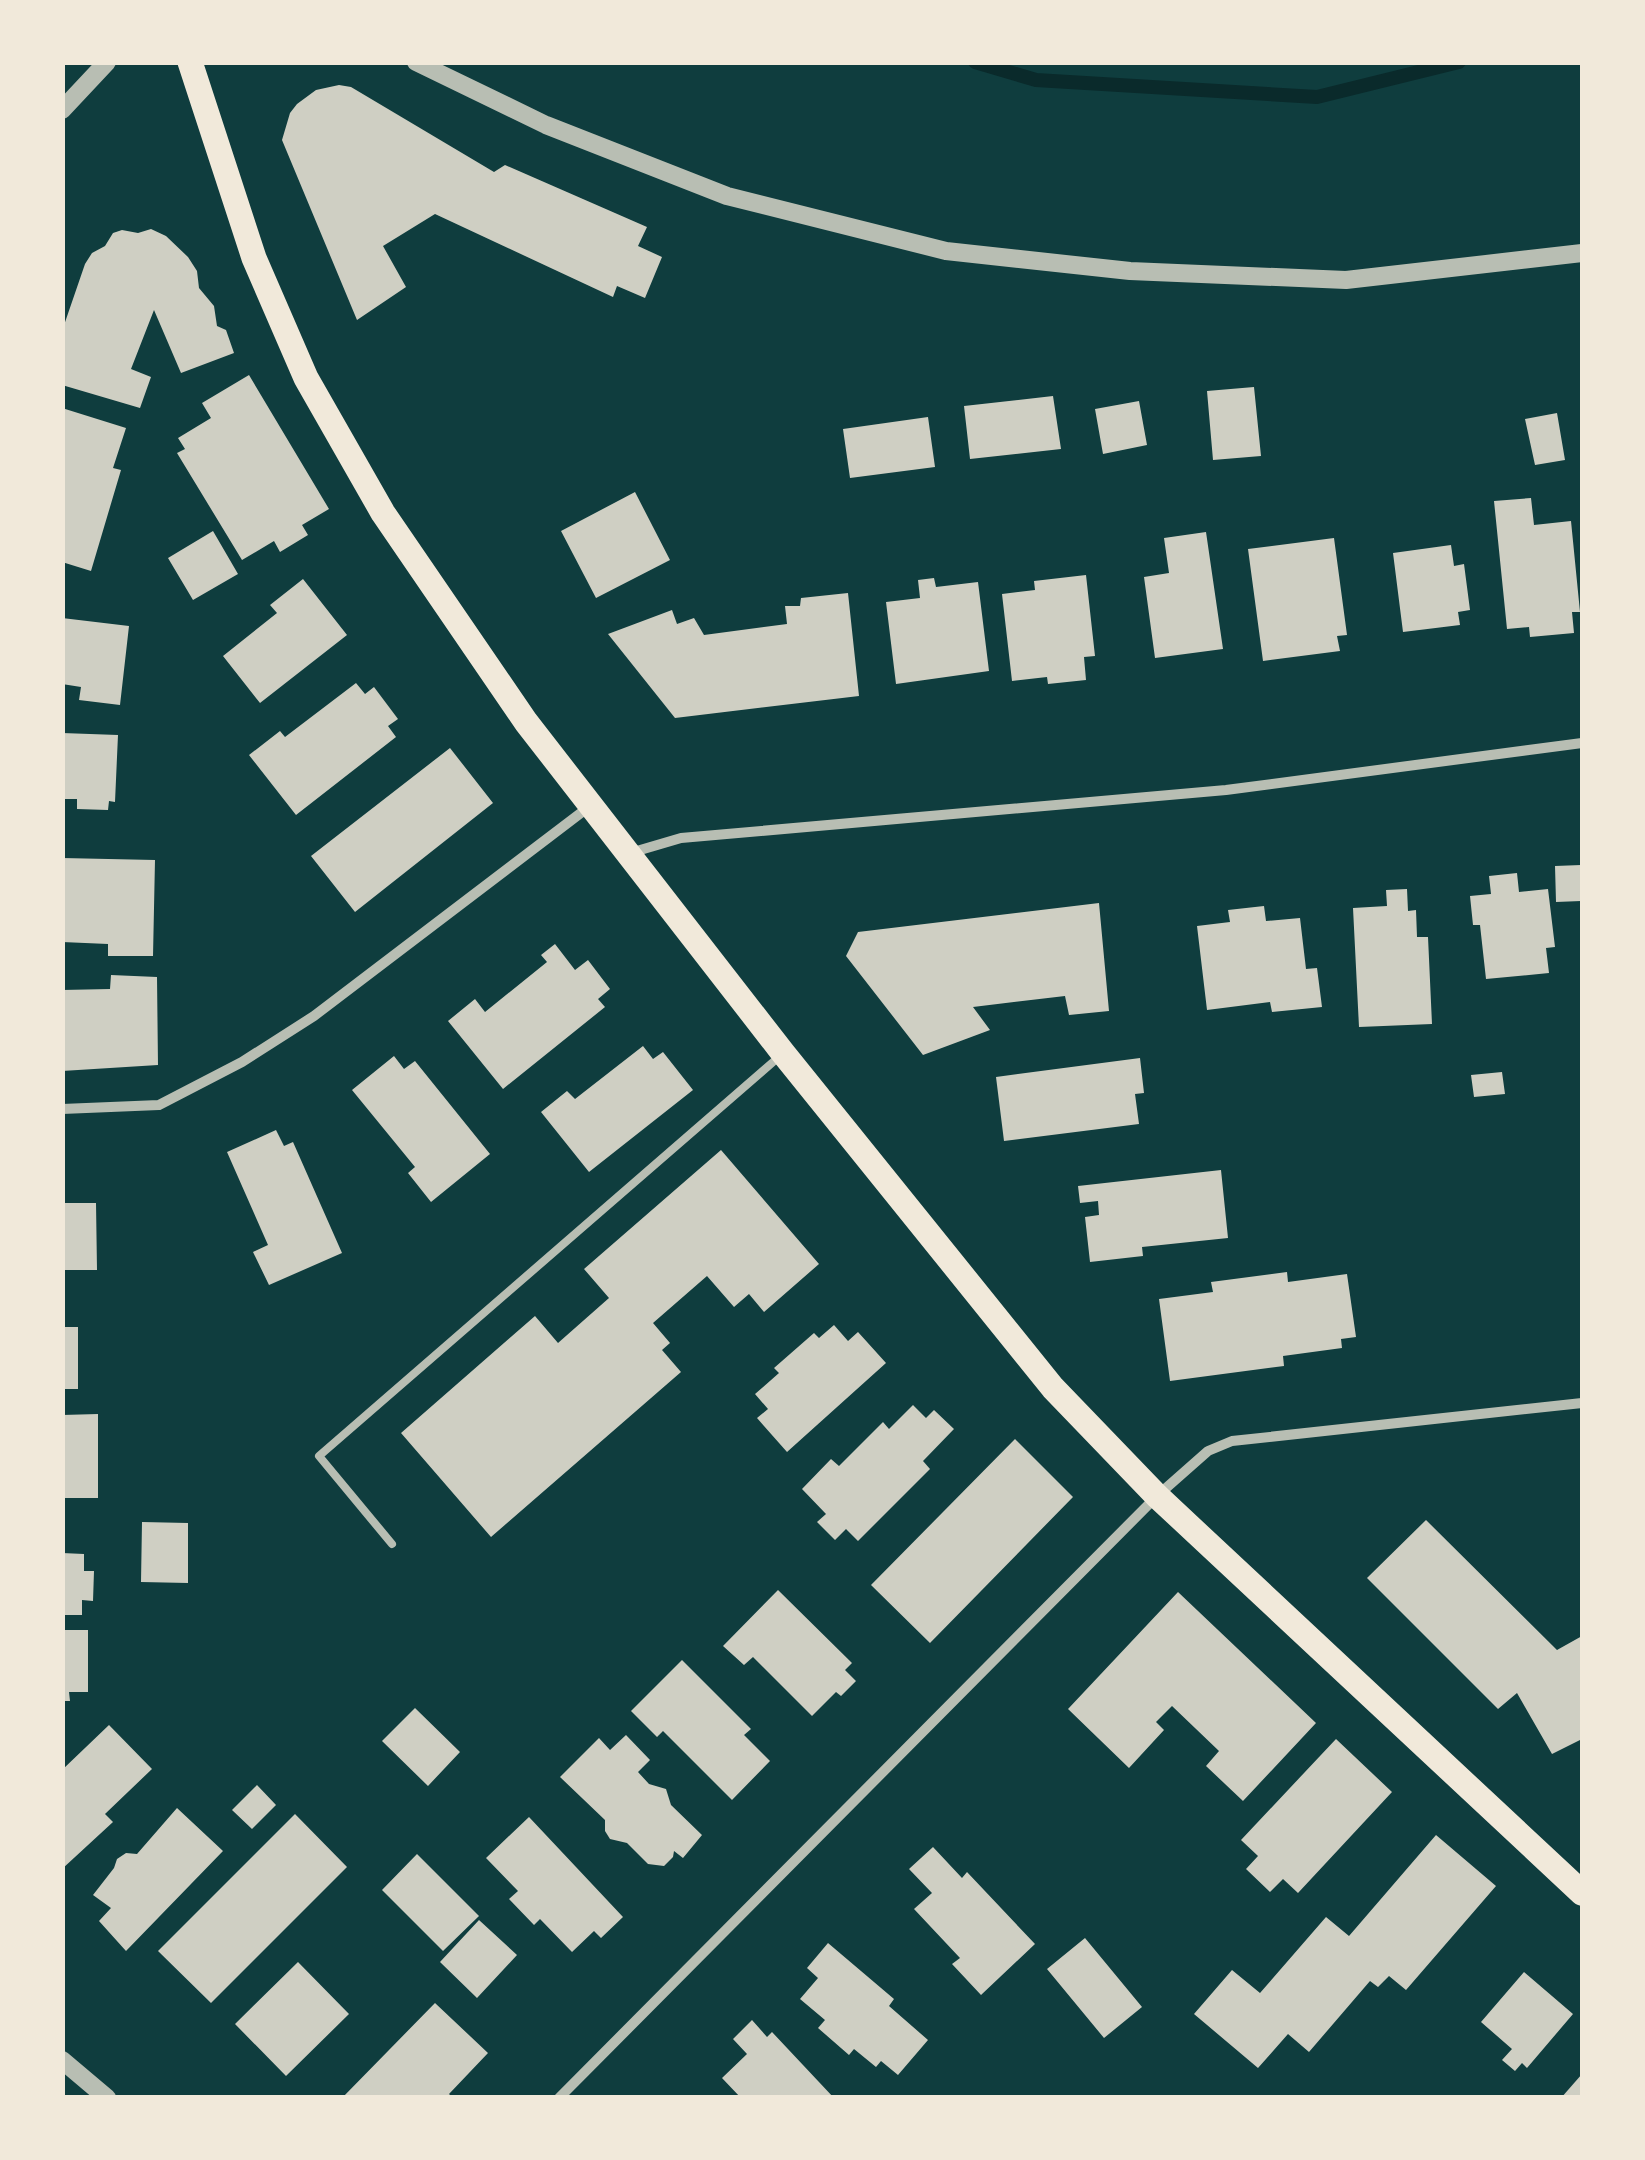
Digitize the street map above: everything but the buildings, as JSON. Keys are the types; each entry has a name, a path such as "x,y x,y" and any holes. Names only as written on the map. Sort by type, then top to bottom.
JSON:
{"main road":[{"path":"190,62 254,258 306,378 383,513 526,722 783,1053 1053,1388 1157,1496 1582,1892"}],"street":[{"path":"62,110 107,62"},
{"path":"416,62 546,125 727,196 946,252 1130,271 1346,280 1582,253"},
{"path":"629,853 681,838 1226,790 1582,743"},
{"path":"62,1109 160,1105 242,1062 314,1016 591,806"},
{"path":"559,2098 1157,1496 1208,1451 1232,1441 1582,1403"},
{"path":"62,2060 107,2098"}],"lane":[{"path":"392,1544 318,1456 783,1053"}],"waterway":[{"path":"975,62 1036,80 1317,97 1459,62"}]}
